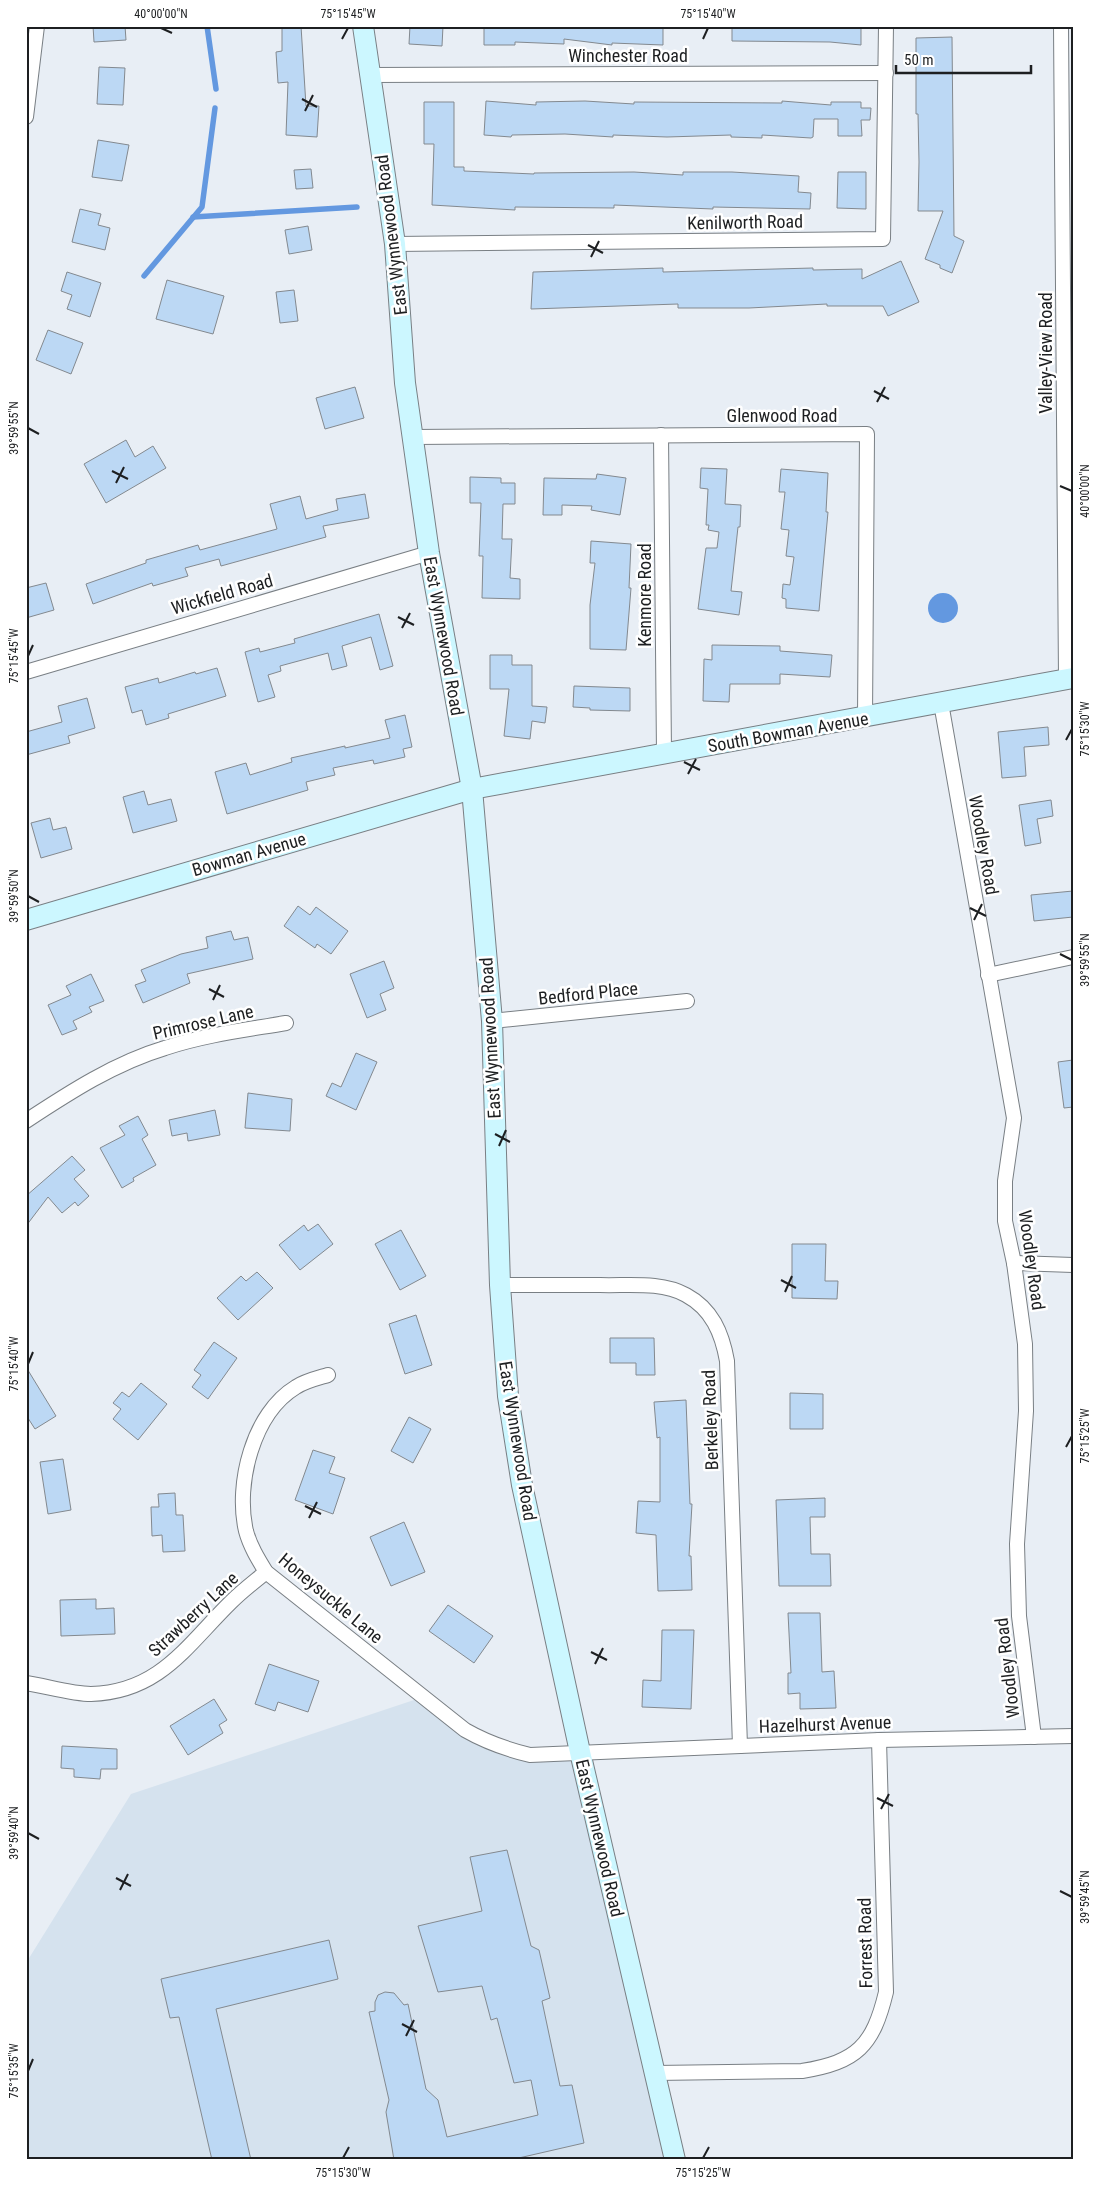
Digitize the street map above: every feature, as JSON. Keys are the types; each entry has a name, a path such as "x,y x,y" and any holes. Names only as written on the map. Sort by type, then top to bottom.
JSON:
{"street":[{"path":"26,117 37,26"},
{"name":"East Wynnewood Road","path":"364,26 395,244 406,383 429,553 472,789 492,1022 500,1284 508,1396 522,1485 580,1752 675,2160"},
{"name":"Kenilworth Road","path":"395,244 883,239 886,26"},
{"name":"Valley-View Road","path":"1061,26 1070,678"},
{"name":"Winchester Road","path":"370,75 886,73"},
{"name":"Glenwood Road","path":"414,438 867,434 865,718"},
{"name":"Kenmore Road","path":"662,435 664,754"},
{"name":"Wickfield Road","path":"26,672 429,553"},
{"name":"South Bowman Avenue","path":"472,789 865,718 1070,678"},
{"name":"Woodley Road","path":"941,703 1014,1118 1005,1181 1005,1213 1025,1344 1026,1402 1017,1544 1019,1616 1034,1737"},
{"name":"Bowman Avenue","path":"26,920 472,789"},
{"path":"988,975 1073,957"},
{"name":"Bedford Place","path":"492,1022 688,1001"},
{"name":"Primrose Lane","path":"26,1121 66,1095 114,1068 163,1048 191,1040 286,1023"},
{"path":"1014,1263 1073,1265"},
{"name":"Berkeley Road","path":"500,1284 657,1286 687,1295 707,1312 716,1323 723,1339 727,1361 740,1746"},
{"name":"Honeysuckle Lane","path":"328,1374 297,1386 283,1396 261,1426 249,1454 244,1474 243,1514 246,1533 266,1572 464,1730 504,1749 530,1754 580,1752"},
{"name":"Strawberry Lane","path":"26,1683 89,1694 114,1691 150,1678 170,1665 232,1601 266,1572"},
{"name":"Hazelhurst Avenue","path":"580,1752 600,1753 879,1740 1073,1736"},
{"name":"Forrest Road","path":"656,2073 802,2071 822,2068 841,2062 858,2052 868,2039 882,2008 886,1992 879,1740"}],"shaded area":[{"path":"423,1697 504,1749 580,1752 675,2160 26,2160 26,1963 131,1794"}],"water":[{"path":"943,593 949,594 957,602 957,614 949,622 943,623 937,622 929,614 928,608 929,602 937,594"}],"building":[{"path":"93,26 125,26 126,40 94,42"},
{"path":"282,26 301,26 306,106 319,106 317,137 286,135 288,82 278,83 276,52 282,51"},
{"path":"410,26 443,26 442,46 409,44"},
{"path":"484,26 663,26 663,45 612,43 612,45 564,39 564,44 515,42 515,45 484,45"},
{"path":"732,26 861,26 861,45 830,42 732,41"},
{"path":"952,37 954,236 964,241 952,273 940,268 940,265 925,259 943,211 918,211 919,162 918,114 916,114 916,38"},
{"path":"99,67 125,68 123,105 97,104"},
{"path":"486,101 536,105 536,102 585,101 634,104 634,102 782,103 782,101 831,105 831,102 861,102 861,108 871,108 870,120 861,120 862,136 838,136 838,119 814,119 813,137 811,138 762,135 762,138 731,137 731,135 667,137 613,135 613,137 565,134 512,135 511,137 484,135"},
{"path":"424,102 454,102 454,167 464,167 464,171 534,174 634,172 683,175 683,172 732,172 799,176 798,192 811,193 810,209 713,207 713,209 614,205 614,208 515,207 515,210 432,205 434,144 424,144"},
{"path":"98,140 129,145 122,181 92,177"},
{"path":"311,169 313,188 296,189 294,170"},
{"path":"838,172 866,172 866,209 837,208"},
{"path":"80,209 101,214 98,225 110,228 105,250 72,242"},
{"path":"308,226 312,250 289,254 285,230"},
{"path":"901,261 919,302 888,316 883,306 827,306 827,304 749,308 678,308 678,304 531,309 533,272 663,268 663,272 813,268 813,270 862,269 862,279"},
{"path":"67,272 101,283 90,317 67,309 72,295 61,291"},
{"path":"167,280 224,296 213,334 156,319"},
{"path":"294,290 298,321 280,323 276,292"},
{"path":"48,330 83,343 71,374 36,360"},
{"path":"355,387 364,418 325,429 316,398"},
{"path":"126,440 135,457 153,446 166,468 106,503 84,464"},
{"path":"701,468 727,469 725,504 741,505 740,527 738,527 731,591 742,592 739,615 698,609 706,548 717,548 719,532 708,530 709,525 706,525 708,489 700,488"},
{"path":"781,469 828,473 826,512 828,512 819,611 786,608 786,599 782,598 783,584 790,585 794,557 786,556 789,530 781,529 785,492 779,492"},
{"path":"597,474 626,478 620,515 591,510 592,506 562,505 562,515 543,515 544,478 596,479"},
{"path":"470,477 501,478 501,483 515,483 515,504 503,504 502,539 512,539 510,578 520,579 520,599 482,598 483,556 479,556 481,503 470,503"},
{"path":"365,494 369,518 323,526 326,537 221,566 219,559 185,568 188,576 153,586 152,583 93,604 86,584 146,563 146,560 198,545 200,550 277,529 270,504 300,496 306,519 338,510 336,499"},
{"path":"591,541 631,544 629,588 631,588 626,650 590,649 590,605 595,563 590,563"},
{"path":"46,583 54,610 26,618 26,588"},
{"path":"379,614 393,666 380,670 371,637 342,646 347,666 332,670 328,653 280,666 281,671 268,675 275,697 258,702 245,652 259,648 260,652 295,643 294,639"},
{"path":"712,645 780,646 780,651 832,655 830,677 780,674 780,684 730,684 729,702 703,701 704,659 712,660"},
{"path":"490,655 512,655 512,665 532,665 532,706 547,707 545,723 532,721 530,739 504,736 509,689 490,689"},
{"path":"217,668 226,696 168,714 169,718 146,725 142,710 132,713 125,687 158,678 159,683 195,672 196,674"},
{"path":"574,686 630,688 630,711 590,710 590,708 573,707"},
{"path":"87,698 95,728 68,736 70,743 26,755 26,732 62,722 58,706"},
{"path":"405,715 412,747 403,749 405,757 374,764 373,760 333,768 335,775 306,782 308,790 227,814 215,772 246,763 250,775 292,762 291,758 390,738 385,720"},
{"path":"1048,727 1049,745 1024,747 1026,776 1002,778 998,732"},
{"path":"144,791 148,805 171,799 177,821 133,833 123,797"},
{"path":"1051,800 1053,816 1037,819 1041,843 1025,846 1019,805"},
{"path":"50,818 53,830 66,827 72,849 41,858 31,823"},
{"path":"1073,891 1073,917 1034,921 1031,895"},
{"path":"298,906 310,915 316,907 348,931 331,954 317,944 315,948 284,926"},
{"path":"231,931 234,940 248,937 253,959 187,974 190,983 143,1003 135,985 146,981 141,970 181,954 208,948 206,937"},
{"path":"384,961 394,988 380,994 386,1010 367,1018 350,974"},
{"path":"91,974 104,1001 89,1007 92,1012 73,1021 77,1029 62,1035 48,1005 71,995 66,986"},
{"path":"356,1053 377,1062 356,1110 326,1096 332,1083 341,1087"},
{"path":"1073,1060 1073,1107 1064,1108 1058,1062"},
{"path":"248,1093 292,1099 290,1131 245,1128"},
{"path":"215,1110 220,1135 188,1141 187,1133 172,1136 169,1120"},
{"path":"138,1116 148,1135 142,1139 156,1165 133,1178 134,1181 122,1188 100,1148 125,1135 119,1126"},
{"path":"72,1156 85,1170 74,1179 89,1196 78,1206 75,1202 62,1213 48,1197 26,1226 26,1196"},
{"path":"318,1224 333,1244 300,1270 279,1245 304,1225 308,1231"},
{"path":"401,1230 426,1276 400,1290 375,1244"},
{"path":"792,1244 826,1244 825,1281 838,1281 837,1299 792,1298"},
{"path":"257,1272 273,1288 238,1320 217,1298 241,1276 246,1281"},
{"path":"416,1315 432,1365 405,1374 389,1324"},
{"path":"610,1338 654,1338 655,1375 636,1375 636,1363 610,1363"},
{"path":"214,1342 237,1358 208,1399 192,1387 201,1375 194,1370"},
{"path":"26,1367 56,1416 35,1429 26,1415"},
{"path":"141,1383 167,1404 138,1440 113,1419 121,1409 113,1403 122,1392 129,1397"},
{"path":"790,1393 823,1394 823,1429 790,1429"},
{"path":"686,1400 690,1504 692,1504 689,1556 691,1556 692,1590 658,1591 656,1535 636,1533 638,1501 660,1502 660,1437 657,1438 654,1402"},
{"path":"409,1417 431,1429 413,1463 391,1451"},
{"path":"313,1450 335,1457 329,1473 345,1478 333,1514 295,1500"},
{"path":"63,1459 71,1510 48,1514 40,1462"},
{"path":"175,1493 176,1515 183,1515 185,1551 163,1552 162,1535 152,1536 151,1507 159,1507 158,1494"},
{"path":"825,1498 825,1517 810,1517 811,1554 830,1554 831,1586 779,1586 776,1500"},
{"path":"404,1522 425,1572 391,1586 370,1537"},
{"path":"96,1599 96,1609 114,1608 115,1634 61,1636 60,1600"},
{"path":"448,1605 493,1636 474,1663 429,1631"},
{"path":"788,1613 820,1613 822,1672 834,1671 836,1708 800,1709 800,1693 788,1694 788,1673 791,1673"},
{"path":"662,1630 694,1630 691,1709 642,1707 643,1680 661,1681"},
{"path":"269,1664 319,1681 308,1712 278,1702 275,1711 255,1704"},
{"path":"214,1699 227,1720 219,1725 223,1733 188,1755 170,1726"},
{"path":"62,1746 117,1749 117,1769 101,1769 100,1779 74,1777 74,1769 61,1768"},
{"path":"507,1850 531,1946 539,1950 550,1998 542,2001 560,2086 572,2085 584,2143 510,2160 394,2160 386,2112 389,2100 369,2012 375,2011 375,2002 378,1995 385,1992 394,1993 404,2005 408,2004 426,2089 438,2100 447,2137 538,2115 531,2080 514,2083 497,2018 491,2020 482,1986 438,1992 418,1926 482,1911 470,1857"},
{"path":"329,1940 338,1979 216,2009 251,2160 212,2160 179,2017 170,2018 161,1979"}],"waterway":[{"path":"207,26 216,89"},
{"path":"144,276 202,207 215,108"},
{"path":"193,217 357,207"}]}
